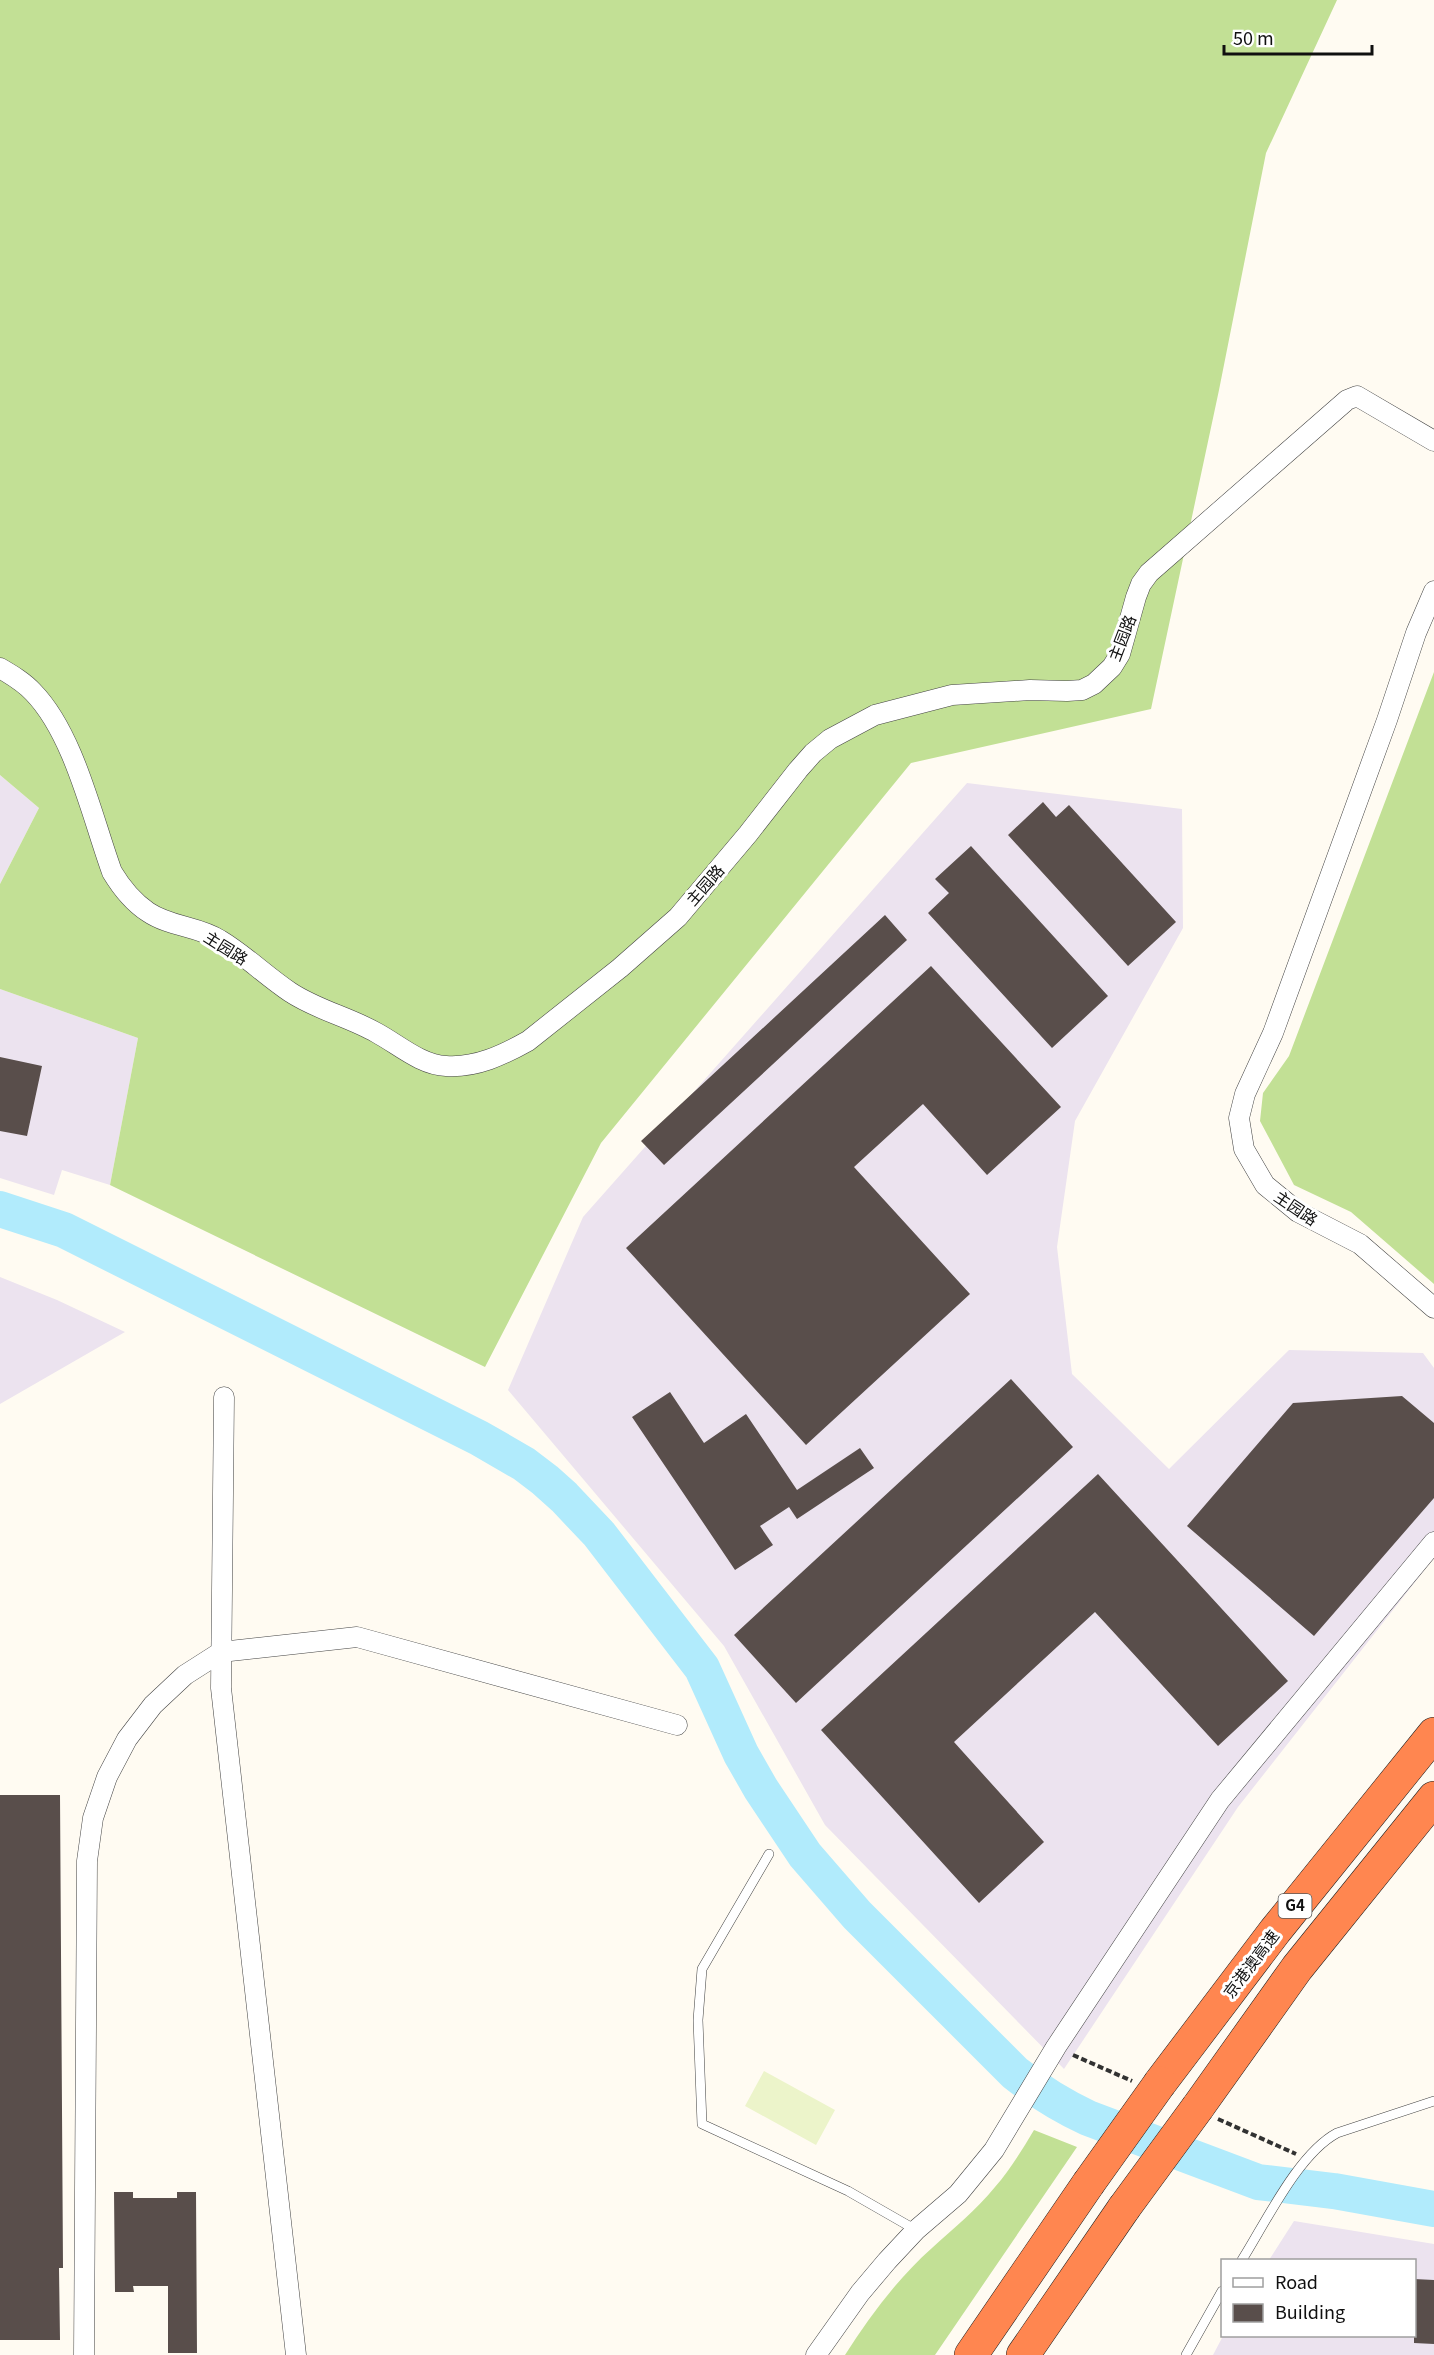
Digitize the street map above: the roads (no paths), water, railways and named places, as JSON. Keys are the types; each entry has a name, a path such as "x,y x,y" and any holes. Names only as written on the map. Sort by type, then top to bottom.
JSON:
{"highway":[{"name":"京港澳高速","path":"971,2355 1160,2083 1275,1931 1434,1734"},
{"name":"G4","path":"1023,2355 1124,2208 1297,1968 1434,1797"}],"street":[{"name":"主园路","path":"0,668 33,691 47,709 74,761 112,872 121,886 149,913 221,940 290,992 312,1005 363,1025 429,1063 446,1066 473,1064 509,1052 528,1041 651,942 699,893 798,770 830,739 875,715 952,695 1030,690 1082,690 1094,684 1112,667 1120,654 1136,597 1149,573 1347,400 1357,396 1434,441"},
{"name":"主园路","path":"1434,591 1416,633 1274,1033 1245,1094 1239,1118 1244,1149 1265,1185 1298,1212 1360,1244 1434,1308"},
{"path":"224,1397 221,1688 296,2355"},
{"path":"816,2355 860,2293 915,2230 944,2206 976,2173 994,2150 1056,2047 1220,1800 1434,1542"},
{"path":"84,2355 87,1861 93,1818 107,1777 127,1739 147,1713 185,1675 222,1652 357,1637 677,1725"}],"lane":[{"path":"769,1854 702,1969 698,2020 702,2124 848,2191 915,2230"},
{"path":"1243,2259 1305,2158 1322,2140 1337,2133 1434,2102"},
{"path":"1186,2355 1221,2293"}],"waterway":[{"path":"0,1209 64,1230 479,1438 524,1464 545,1480 599,1534 702,1668 741,1754 761,1789 805,1855 857,1915 1015,2073 1032,2086 1088,2118 1258,2182 1334,2191 1434,2209"}]}
